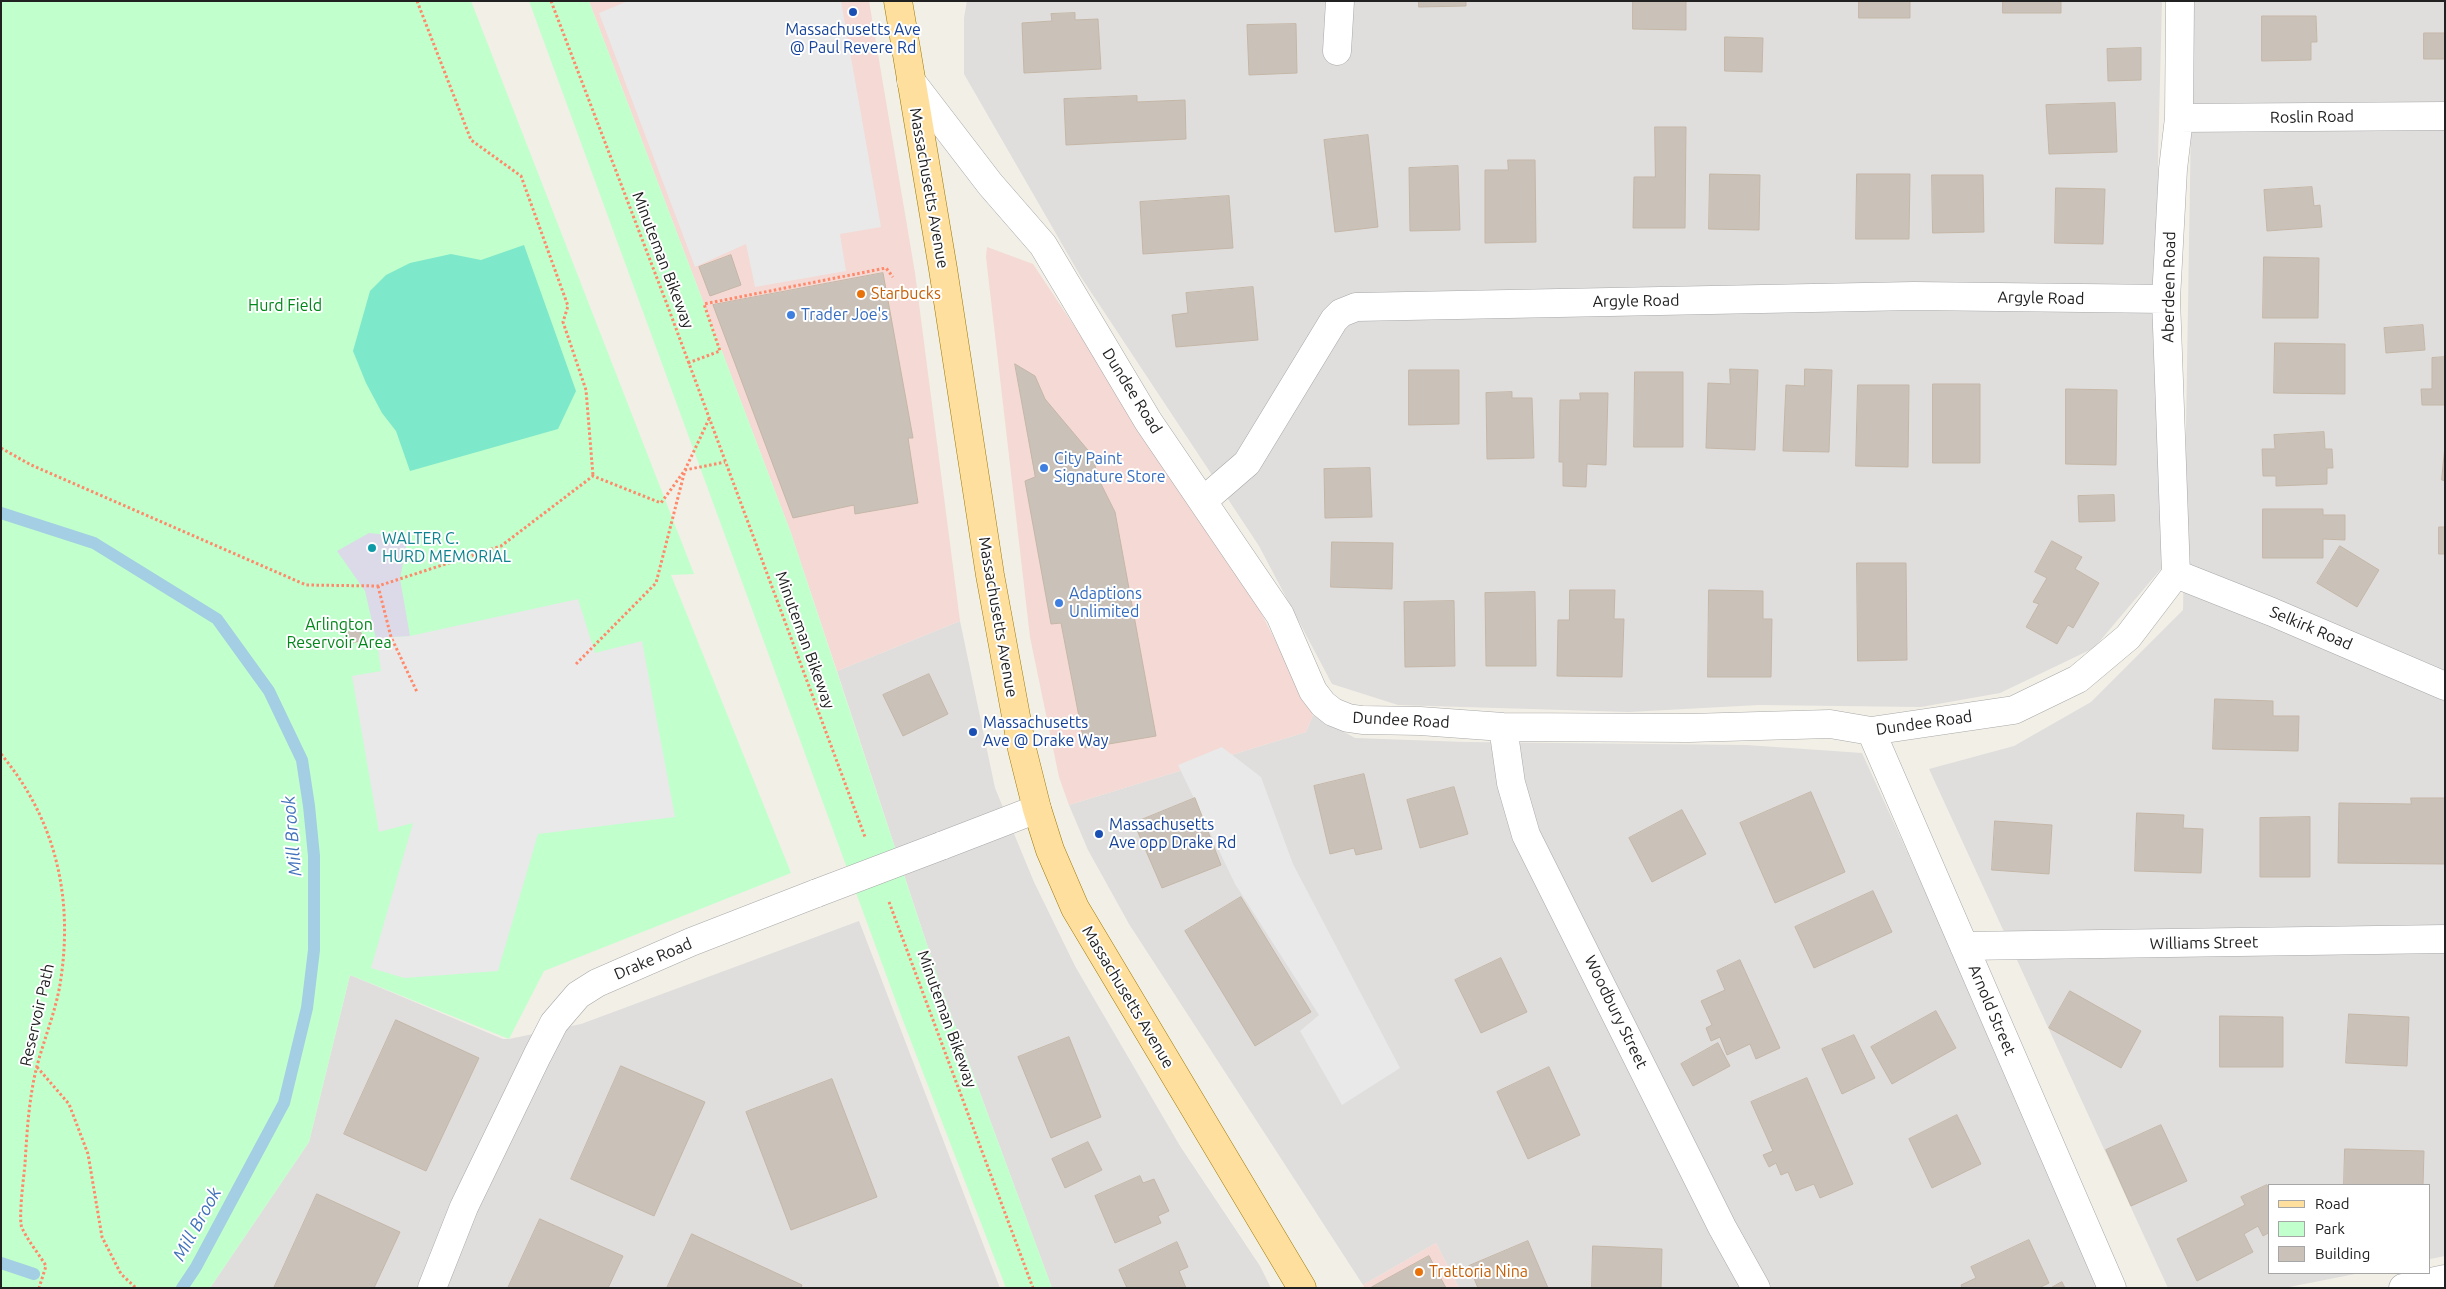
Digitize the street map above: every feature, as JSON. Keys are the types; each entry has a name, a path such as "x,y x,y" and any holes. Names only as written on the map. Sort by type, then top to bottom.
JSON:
{"main road":[{"name":"Massachusetts Avenue","path":"898,1 943,269 990,575 1022,748 1037,809 1050,850 1075,908 1302,1288"}],"street":[{"path":"1337,50 1340,1"},
{"name":"Aberdeen Road","path":"2176,574 2166,299 2173,170 2179,118 2180,1"},
{"name":"Dundee Road","path":"911,81 990,184 1043,246 1148,420 1280,615 1313,691 1323,704 1333,712 1348,718 1503,727 1689,728 1830,724 1870,731 2014,710 2078,680 2128,637 2176,574"},
{"name":"Roslin Road","path":"2179,118 2445,116"},
{"name":"Argyle Road","path":"1204,501 1247,463 1334,320 1351,308 1914,296 2166,299"},
{"name":"Selkirk Road","path":"2176,574 2272,612 2445,686"},
{"name":"Woodbury Street","path":"1503,727 1511,784 1526,834 1722,1227 1756,1288"},
{"name":"Arnold Street","path":"1870,731 2112,1288"},
{"name":"Drake Road","path":"432,1288 464,1207 537,1056 554,1023 578,996 597,983 691,942 1037,809"},
{"name":"Williams Street","path":"1964,946 2445,939"},
{"path":"2403,1288 2445,1279"}],"path":[{"path":"417,1 471,140 521,176 568,306 563,322 586,390 593,476"},
{"name":"Minuteman Bikeway","path":"551,1 867,842"},
{"path":"688,363 720,351 704,304 886,268 893,277"},
{"path":"576,664 656,583 685,470 709,418"},
{"path":"1,448 40,469 306,586 378,586 501,546 593,476"},
{"path":"593,476 661,503 685,470 725,462"},
{"path":"378,586 391,638 417,692"},
{"name":"Reservoir Path","path":"1,754 14,769 39,813 55,851 62,885 66,930 61,979 37,1067 28,1121 21,1226 46,1266 39,1288"},
{"name":"Minuteman Bikeway","path":"888,898 1033,1288"},
{"path":"37,1067 69,1104 88,1154 102,1237 121,1274 136,1288"}],"shaded area":[{"path":"589,1 869,1 915,273 960,621 837,671 791,533"},
{"path":"628,1 841,1 881,227 840,234 846,271 755,287 746,244 695,267 599,13"},
{"path":"967,1 2162,1 2158,159 2165,564 2094,648 2000,693 1921,707 1759,705 1629,712 1398,705 1332,684 1259,546 1081,277 964,74 964,18"},
{"path":"2193,1 2445,1 2445,1256 2431,1259 2431,1184 2268,1184 2268,1274 2355,1274 2284,1288 2168,1288 1929,769 2014,746 2091,702 2183,610"},
{"path":"987,247 1033,264 1250,591 1313,715 1306,732 1069,805 1059,777 1030,637 986,257"},
{"path":"369,533 408,537 400,579 410,636 391,637 377,643 365,591 337,551"},
{"path":"578,599 595,653 642,641 675,817 538,834 498,971 404,978 371,968 413,823 379,832 352,676 381,671 377,643 391,637 410,636"},
{"path":"960,621 995,788 1034,882 1075,966 1180,1146 1260,1266 1271,1288 1052,1288 941,987 837,671"},
{"path":"1313,715 1355,738 1465,742 1747,745 1862,753 2106,1288 1459,1288 1436,1243 1363,1285 1129,924 1088,850 1069,805 1306,732"},
{"path":"1222,747 1261,777 1293,864 1400,1068 1342,1105 1300,1031 1319,1015 1235,884 1178,765"},
{"path":"859,921 1000,1288 210,1288 309,1142 350,975 503,1039 509,1039 581,1024"},
{"path":"1436,1243 1459,1288 1365,1288 1363,1285"}],"green space":[{"name":"Arlington Reservoir Area","path":"1,1 471,1 694,574 671,575 791,873 544,971 509,1039 350,975 309,1142 210,1288 1,1288"},
{"path":"529,1 589,1 791,533 941,987 1052,1288 1006,1288 902,1018"},
{"path":"524,245 576,391 558,429 410,471 396,431 382,413 366,383 353,351 370,291 386,275 410,263 451,254 481,260"}],"building":[{"path":"1419,1 1466,1 1466,6 1419,7"},
{"path":"1633,1 1686,1 1686,30 1633,29"},
{"path":"1859,1 1910,1 1910,18 1859,18"},
{"path":"2003,1 2061,1 2061,13 2003,13"},
{"path":"1075,13 1075,20 1098,19 1101,69 1024,73 1022,23 1052,21 1051,14"},
{"path":"2262,16 2316,16 2317,42 2311,42 2311,60 2262,61"},
{"path":"1296,24 1297,73 1249,75 1247,25"},
{"path":"2424,33 2445,33 2445,59 2424,59"},
{"path":"1725,37 1763,38 1762,72 1725,71"},
{"path":"2141,48 2141,80 2108,81 2107,49"},
{"path":"1137,96 1137,102 1185,100 1186,139 1066,145 1064,99"},
{"path":"2115,103 2117,152 2049,154 2046,105"},
{"path":"1655,127 1686,127 1685,228 1633,228 1634,177 1655,177"},
{"path":"1368,135 1378,227 1335,232 1324,140"},
{"path":"1508,160 1535,160 1536,242 1485,243 1485,170 1508,170"},
{"path":"1458,166 1460,230 1410,231 1409,168"},
{"path":"1710,174 1760,175 1759,230 1709,229"},
{"path":"1857,174 1910,174 1909,239 1856,239"},
{"path":"1932,175 1983,175 1984,232 1933,233"},
{"path":"2312,187 2314,206 2320,205 2322,227 2267,231 2264,190"},
{"path":"2056,188 2105,189 2103,244 2055,243"},
{"path":"1229,196 1233,248 1143,254 1140,202"},
{"path":"731,255 741,285 710,296 699,267"},
{"path":"2264,257 2319,258 2318,318 2263,318"},
{"path":"883,273 913,438 908,438 918,503 855,514 854,505 793,518 713,305"},
{"path":"1253,287 1258,340 1176,347 1172,315 1188,313 1186,293"},
{"path":"2423,325 2425,350 2386,353 2384,328"},
{"path":"2275,343 2345,344 2345,394 2274,393"},
{"path":"2445,357 2445,405 2422,405 2421,389 2432,389 2432,358"},
{"path":"1015,364 1035,376 1045,399 1092,455 1099,480 1115,512 1156,736 1085,748 1061,623 1051,624 1025,481 1035,477"},
{"path":"1730,369 1758,370 1755,450 1706,448 1708,383 1730,384"},
{"path":"1805,369 1832,370 1829,452 1783,451 1786,385 1804,386"},
{"path":"1409,370 1459,370 1459,424 1409,425"},
{"path":"1635,372 1683,372 1683,447 1634,447"},
{"path":"1933,384 1980,384 1980,463 1933,463"},
{"path":"1858,385 1909,385 1908,467 1856,466"},
{"path":"2066,389 2117,390 2116,465 2066,464"},
{"path":"1512,392 1512,398 1532,398 1534,458 1487,459 1486,393"},
{"path":"1580,393 1608,393 1606,465 1587,464 1586,487 1563,486 1563,462 1559,462 1560,400 1580,400"},
{"path":"2324,432 2325,449 2332,449 2333,468 2327,468 2327,484 2276,486 2276,476 2263,476 2262,449 2275,449 2274,435"},
{"path":"2445,446 2445,481 2442,480"},
{"path":"1370,468 1372,517 1325,518 1324,469"},
{"path":"2114,495 2115,521 2079,522 2078,496"},
{"path":"2263,509 2323,509 2323,515 2345,515 2345,540 2323,539 2323,558 2263,558"},
{"path":"2439,527 2445,527 2445,554 2439,554"},
{"path":"2052,541 2082,557 2075,569 2099,583 2073,628 2068,625 2057,644 2026,627 2039,604 2033,602 2047,578 2035,572"},
{"path":"1332,542 1393,543 1392,589 1331,587"},
{"path":"2340,546 2379,570 2357,607 2317,583"},
{"path":"1857,563 1906,563 1907,660 1858,661"},
{"path":"1570,590 1615,590 1614,619 1624,619 1622,677 1557,676 1558,620 1569,620"},
{"path":"1709,590 1763,591 1763,619 1772,619 1771,677 1708,677"},
{"path":"1535,592 1536,666 1486,666 1485,593"},
{"path":"1454,601 1455,666 1405,667 1404,602"},
{"path":"360,629 363,640 349,644 345,633"},
{"path":"929,674 948,714 903,736 883,695"},
{"path":"2215,699 2273,701 2273,716 2299,716 2298,751 2213,749"},
{"path":"1364,774 1382,849 1356,855 1354,848 1330,854 1314,786"},
{"path":"1454,787 1468,834 1420,848 1407,800"},
{"path":"1811,792 1845,872 1775,903 1740,823"},
{"path":"1195,798 1221,865 1162,888 1134,823"},
{"path":"2411,798 2445,798 2445,864 2338,863 2339,803 2411,804"},
{"path":"1682,810 1706,854 1652,882 1629,838"},
{"path":"2137,813 2184,815 2183,828 2203,829 2201,873 2135,871"},
{"path":"2310,817 2310,877 2260,877 2260,818"},
{"path":"1995,821 2052,825 2049,874 1992,870"},
{"path":"1873,891 1892,932 1814,968 1795,927"},
{"path":"1241,897 1311,1012 1255,1046 1185,931"},
{"path":"1501,958 1527,1012 1481,1033 1455,980"},
{"path":"1740,960 1780,1048 1756,1059 1750,1044 1727,1055 1720,1037 1711,1041 1706,1028 1712,1025 1701,1001 1725,990 1717,971"},
{"path":"2070,991 2141,1031 2121,1068 2049,1028"},
{"path":"1936,1011 1956,1048 1892,1084 1871,1047"},
{"path":"2349,1014 2409,1017 2407,1066 2346,1063"},
{"path":"2220,1016 2283,1017 2283,1067 2220,1067"},
{"path":"396,1020 479,1058 426,1171 344,1134"},
{"path":"1854,1035 1875,1078 1842,1094 1822,1049"},
{"path":"1069,1037 1101,1117 1051,1138 1018,1057"},
{"path":"1718,1043 1730,1066 1693,1086 1681,1064"},
{"path":"621,1066 705,1102 654,1216 571,1179"},
{"path":"1549,1067 1580,1135 1528,1159 1497,1092"},
{"path":"1807,1078 1853,1184 1820,1198 1814,1184 1796,1191 1788,1172 1781,1175 1776,1163 1769,1167 1763,1155 1773,1151 1751,1102"},
{"path":"832,1079 877,1197 791,1230 746,1112"},
{"path":"1957,1115 1981,1164 1932,1188 1909,1139"},
{"path":"2161,1125 2187,1181 2131,1206 2106,1150"},
{"path":"1088,1142 1102,1170 1065,1188 1052,1159"},
{"path":"2345,1149 2424,1151 2423,1184 2344,1184"},
{"path":"1140,1176 1143,1183 1154,1179 1169,1211 1158,1216 1161,1223 1115,1243 1095,1196"},
{"path":"2267,1185 2268,1233 2263,1236 2258,1226 2244,1234 2253,1252 2197,1281 2177,1239 2245,1205 2241,1197"},
{"path":"317,1194 400,1232 374,1288 274,1288"},
{"path":"540,1219 623,1256 608,1288 508,1288"},
{"path":"692,1234 802,1285 801,1288 667,1288"},
{"path":"2029,1240 2049,1283 2039,1288 1962,1288 1961,1285 1976,1278 1971,1267"},
{"path":"1528,1241 1548,1288 1478,1288 1469,1266"},
{"path":"1177,1242 1188,1267 1179,1271 1186,1288 1127,1288 1119,1270"},
{"path":"1593,1246 1662,1249 1661,1288 1592,1288"},
{"name":"Trattoria Nina","path":"1429,1256 1446,1288 1372,1287"},
{"path":"2062,1282 2065,1288 2051,1288"}],"waterway":[{"name":"Mill Brook","path":"1,513 94,543 217,619 269,691 302,760 314,856 314,950 307,1008 284,1103 196,1267 182,1288"},
{"path":"1,1263 34,1274"}],"place":[{"name":"Massachusetts Ave @ Paul Revere Rd","path":"853,12"},
{"name":"Starbucks","path":"861,294"},
{"name":"Trader Joe's","path":"791,315"},
{"name":"City Paint Signature Store","path":"1044,468"},
{"name":"WALTER C. HURD MEMORIAL","path":"372,548"},
{"name":"Adaptions Unlimited","path":"1059,603"},
{"name":"Massachusetts Ave @ Drake Way","path":"973,732"},
{"name":"Massachusetts Ave opp Drake Rd","path":"1099,834"},
{"name":"Trattoria Nina","path":"1419,1272"}],"park label":[{"name":"Hurd Field","path":"285,306"}]}
